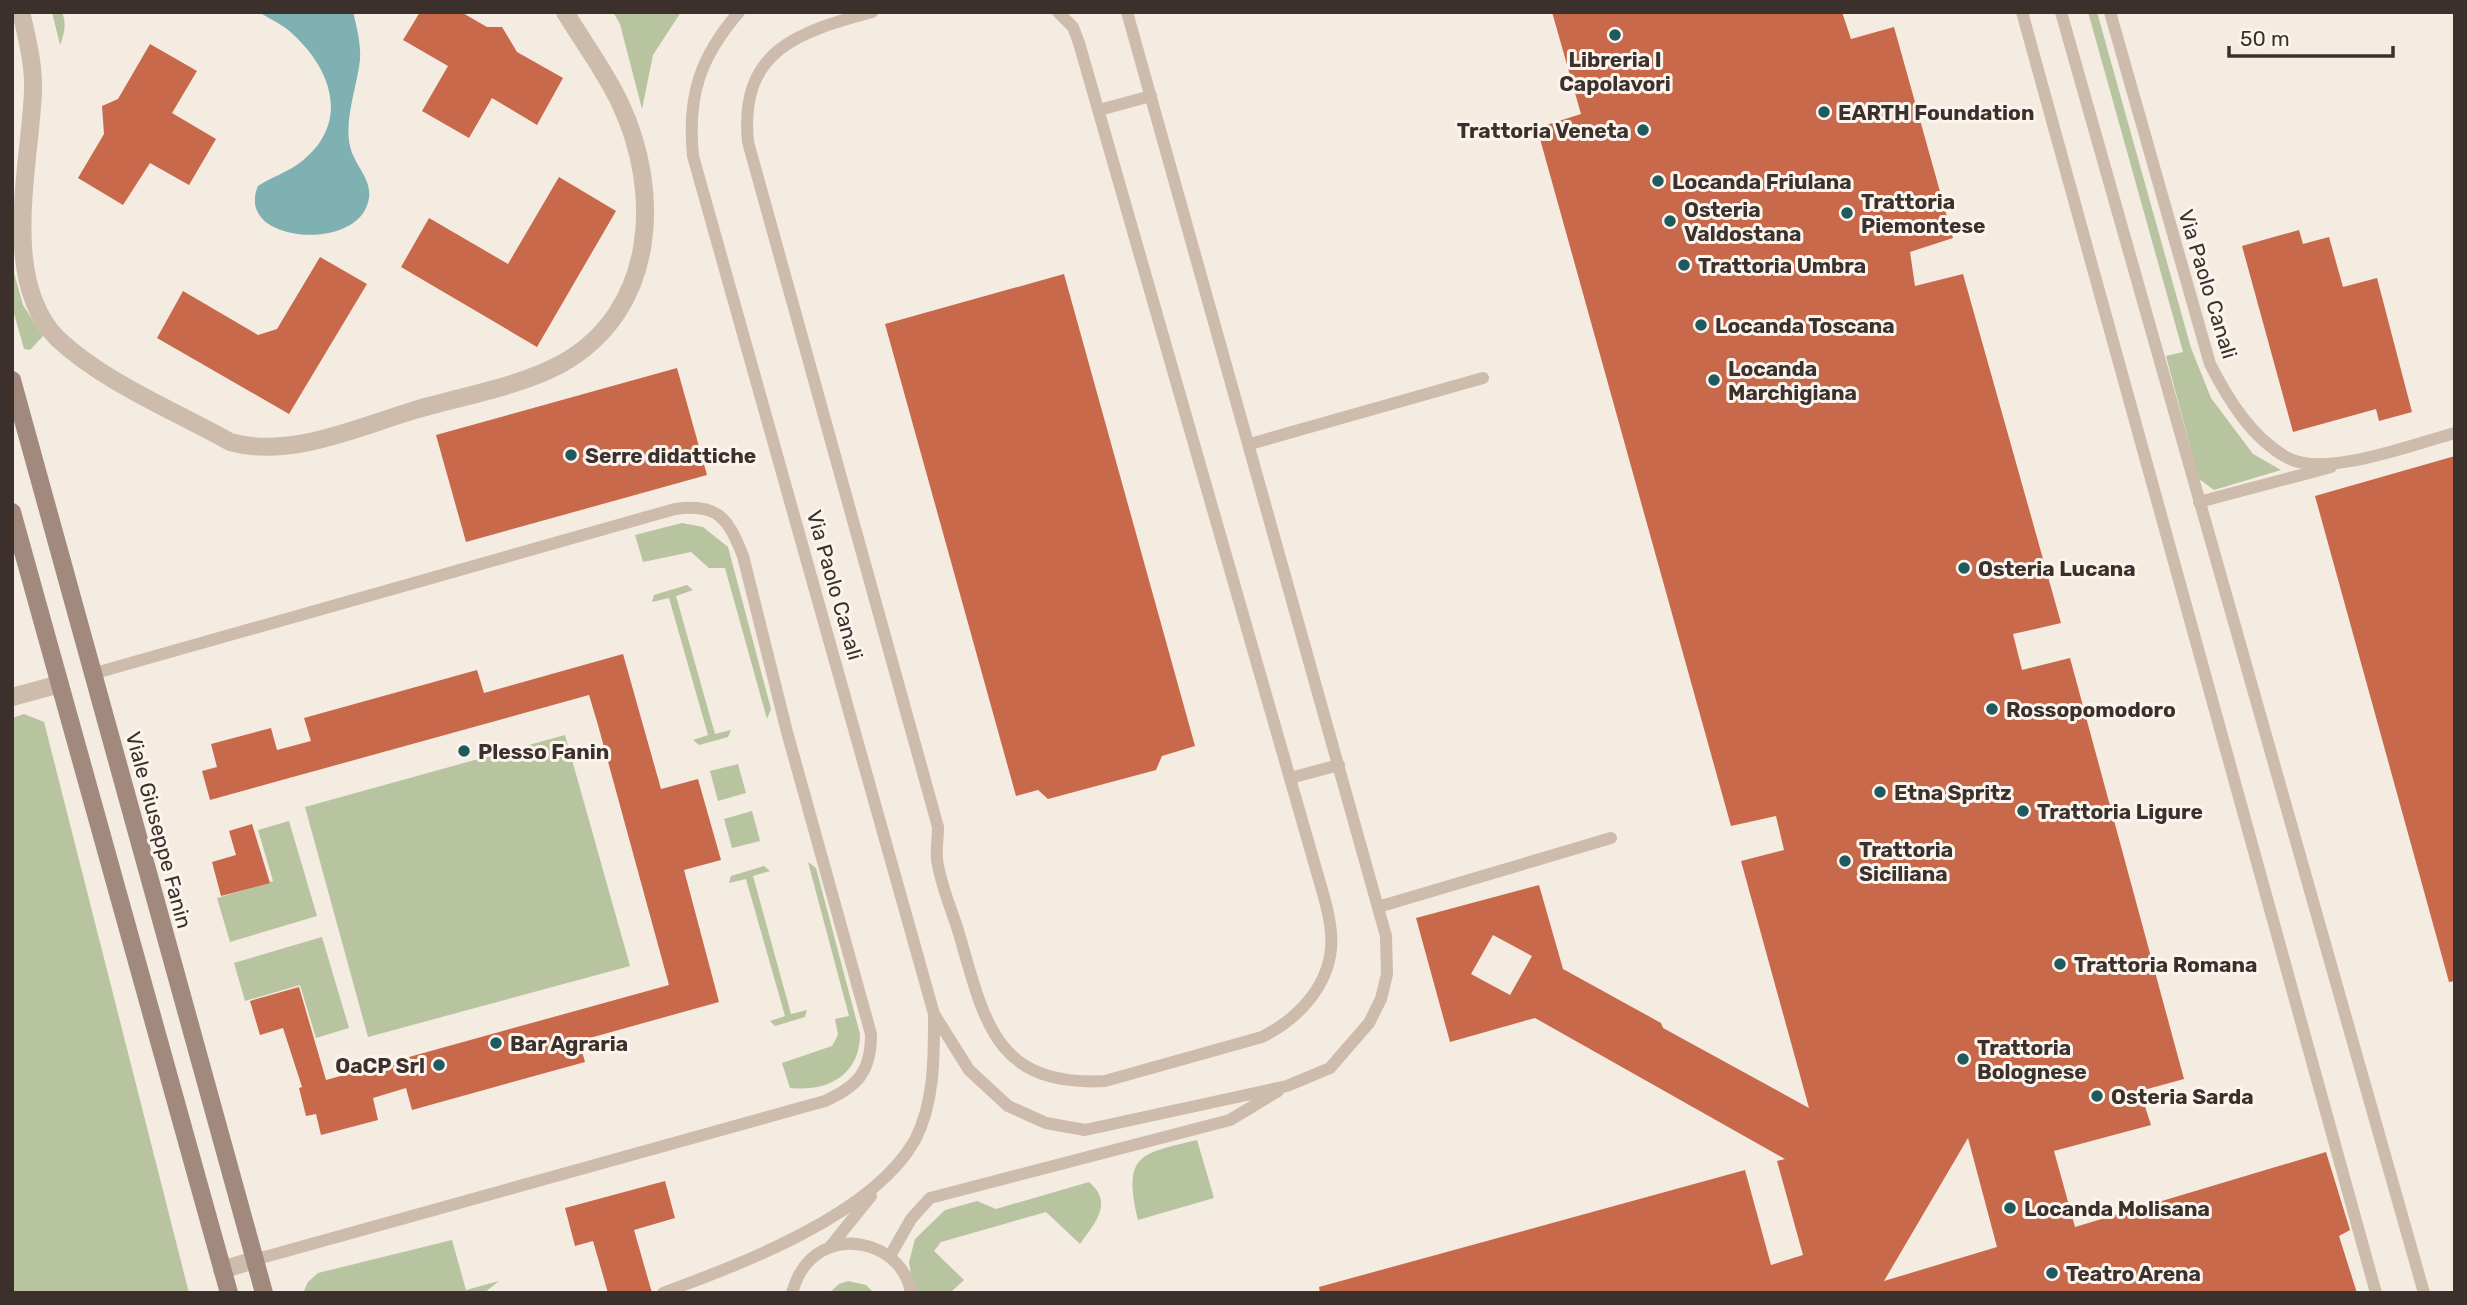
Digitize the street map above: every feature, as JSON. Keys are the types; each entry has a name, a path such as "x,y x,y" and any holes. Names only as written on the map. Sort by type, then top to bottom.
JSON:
{"main road":[{"name":"Viale Giuseppe Fanin","path":"12,380 264,1293"},
{"path":"12,512 229,1293"}],"street":[{"path":"21,12 33,83 21,221 22,256 29,290 42,320 67,346 102,372 230,442 248,448 269,448 312,440 541,373 579,352 612,319 625,298 645,247 646,192 637,148 619,100 565,12"},
{"path":"12,697 60,684"},
{"path":"222,1270 254,1260"}],"lane":[{"name":"Via Paolo Canali","path":"739,12 718,36 700,72 691,111 693,156 933,1014 934,1060 929,1101 915,1139 830,1247 812,1258 799,1274 792,1293"},
{"path":"873,12 815,28 778,48 753,84 747,124 748,142 938,827 937,860 979,1002 997,1041 1012,1056 1048,1078 1105,1081 1262,1037 1279,1028 1303,1008 1318,988 1331,948 1325,902 1099,110 1073,27 1058,12"},
{"path":"890,1256 911,1219 930,1198 1230,1120 1287,1086 1330,1068 1369,1023 1381,999 1387,961 1386,936 1250,443 1127,12"},
{"path":"2022,12 2376,1293"},
{"path":"2061,12 2424,1293"},
{"name":"Via Paolo Canali","path":"2110,12 2210,364 2227,395 2253,430 2289,459 2340,464 2455,433"},
{"path":"1099,110 1151,96"},
{"path":"1250,443 1483,379"},
{"path":"2199,502 2340,464"},
{"path":"92,674 675,509 701,505 720,516 734,534 743,556 787,732 871,1034 871,1057 861,1077 844,1093 825,1101 254,1260"},
{"path":"1290,778 1339,765"},
{"path":"1378,907 1611,838"},
{"path":"933,1014 970,1070 990,1091 1024,1115 1063,1128 1085,1130 1287,1086"},
{"name":"Via Paolo Canali","path":"663,1293 756,1258 858,1200 890,1171"},
{"path":"830,1247 850,1243 871,1246 890,1256 903,1270 911,1293"}],"green space":[{"path":"52,12 62,12 64,16 60,45"},
{"path":"613,12 681,12 653,55 642,109 620,24"},
{"path":"2088,12 2097,12 2191,348 2211,398 2253,454 2281,470 2214,490 2199,479 2166,356 2183,352"},
{"path":"12,266 23,305 43,336 30,350 24,349 12,306"},
{"path":"682,523 703,527 728,547 771,709 767,719 725,568 709,568 691,552 643,562 635,535"},
{"path":"687,585 693,590 676,596 715,734 731,730 728,737 699,745 693,740 708,735 669,598 652,602 654,595"},
{"path":"24,714 44,722 189,1293 12,1293 12,718"},
{"path":"565,735 630,966 368,1037 305,807"},
{"path":"738,764 746,793 718,801 710,771"},
{"path":"752,811 760,841 732,848 724,819"},
{"path":"289,821 317,916 230,942 217,898 273,881 258,830"},
{"path":"808,862 816,868 860,1034 859,1048 848,1070 829,1083 804,1089 790,1088 782,1063 832,1046 838,1035 835,1019 849,1016"},
{"path":"764,866 770,871 753,876 791,1014 807,1010 805,1017 775,1026 770,1021 785,1016 746,879 729,883 731,876"},
{"path":"322,937 349,1028 316,1038 300,985 245,1001 234,963"},
{"path":"1197,1140 1214,1198 1138,1220 1133,1182 1135,1169 1140,1161 1161,1149"},
{"path":"1089,1182 1100,1198 1100,1213 1080,1244 1046,1212 941,1242 934,1251 964,1280 950,1293 914,1293 909,1262 915,1239 945,1210 977,1201 996,1209"},
{"path":"452,1240 466,1290 499,1281 484,1293 303,1293 308,1282 318,1273"},
{"path":"848,1281 866,1285 874,1293 829,1293 839,1284"}],"water":[{"path":"259,12 353,12 360,60 350,114 349,136 353,154 368,184 369,200 365,210 353,223 336,231 315,235 295,234 276,228 262,218 255,204 258,186 296,166 317,146 327,129 331,111 330,94 315,59 287,29"}],"building":[{"path":"420,12 461,12 487,27 502,27 517,52 563,78 537,125 492,98 469,138 422,111 448,66 403,40"},
{"path":"1552,12 1842,12 1851,39 1894,27 1953,238 1910,252 1915,286 1963,274 2061,623 2013,634 2022,670 2070,658 2184,1079 2140,1091 2151,1125 2054,1151 2075,1227 2326,1152 2350,1230 2339,1236 2357,1293 1320,1293 1319,1287 1745,1170 1771,1265 1803,1255 1777,1161 1785,1159 1535,1018 1450,1042 1416,918 1539,885 1563,969 1661,1023 1663,1028 1809,1108 1741,861 1784,850 1776,816 1731,826 1537,128 1581,114","holes":["1493,935 1532,956 1510,995 1471,974","1968,1138 1997,1247 1884,1281"]},
{"path":"150,44 197,71 172,113 216,139 189,185 150,163 123,205 78,178 104,134 102,106 118,99"},
{"path":"559,177 616,211 537,347 401,267 429,218 508,264"},
{"path":"2299,230 2303,244 2329,237 2343,287 2377,278 2412,412 2379,421 2376,409 2293,432 2242,246"},
{"path":"320,257 367,284 289,414 157,338 183,291 258,335 277,329"},
{"path":"1064,274 1195,746 1162,756 1156,770 1048,799 1038,790 1016,796 885,324"},
{"name":"Serre didattiche","path":"677,368 707,475 466,542 436,435"},
{"path":"2455,456 2455,981 2449,982 2315,496"},
{"path":"623,654 661,789 698,779 721,860 684,870 719,1002 579,1041 585,1062 412,1110 406,1088 373,1098 378,1120 321,1135 316,1114 306,1116 299,1088 302,1087 283,1028 260,1035 250,1001 299,987 326,1080 669,985 598,725 589,695 210,800 202,771 217,767 211,744 271,728 277,750 311,741 304,718 477,670 484,693"},
{"path":"252,824 270,883 221,896 212,862 236,855 229,831"},
{"path":"665,1181 675,1218 634,1230 652,1293 608,1293 593,1241 575,1246 565,1208"}],"place":[{"name":"Libreria I Capolavori","path":"1615,35"},
{"name":"EARTH Foundation","path":"1824,112"},
{"name":"Trattoria Veneta","path":"1643,130"},
{"name":"Locanda Friulana","path":"1658,181"},
{"name":"Trattoria Piemontese","path":"1847,213"},
{"name":"Osteria Valdostana","path":"1670,221"},
{"name":"Trattoria Umbra","path":"1684,265"},
{"name":"Locanda Toscana","path":"1701,325"},
{"name":"Locanda Marchigiana","path":"1714,380"},
{"name":"Serre didattiche","path":"571,455"},
{"name":"Osteria Lucana","path":"1964,568"},
{"name":"Rossopomodoro","path":"1992,709"},
{"name":"Plesso Fanin","path":"464,751"},
{"name":"Etna Spritz","path":"1880,792"},
{"name":"Trattoria Ligure","path":"2023,811"},
{"name":"Trattoria Siciliana","path":"1845,861"},
{"name":"Trattoria Romana","path":"2060,964"},
{"name":"Bar Agraria","path":"496,1043"},
{"name":"Trattoria Bolognese","path":"1963,1059"},
{"name":"OaCP Srl","path":"439,1065"},
{"name":"Osteria Sarda","path":"2097,1096"},
{"name":"Locanda Molisana","path":"2010,1208"},
{"name":"Teatro Arena","path":"2052,1273"}]}
